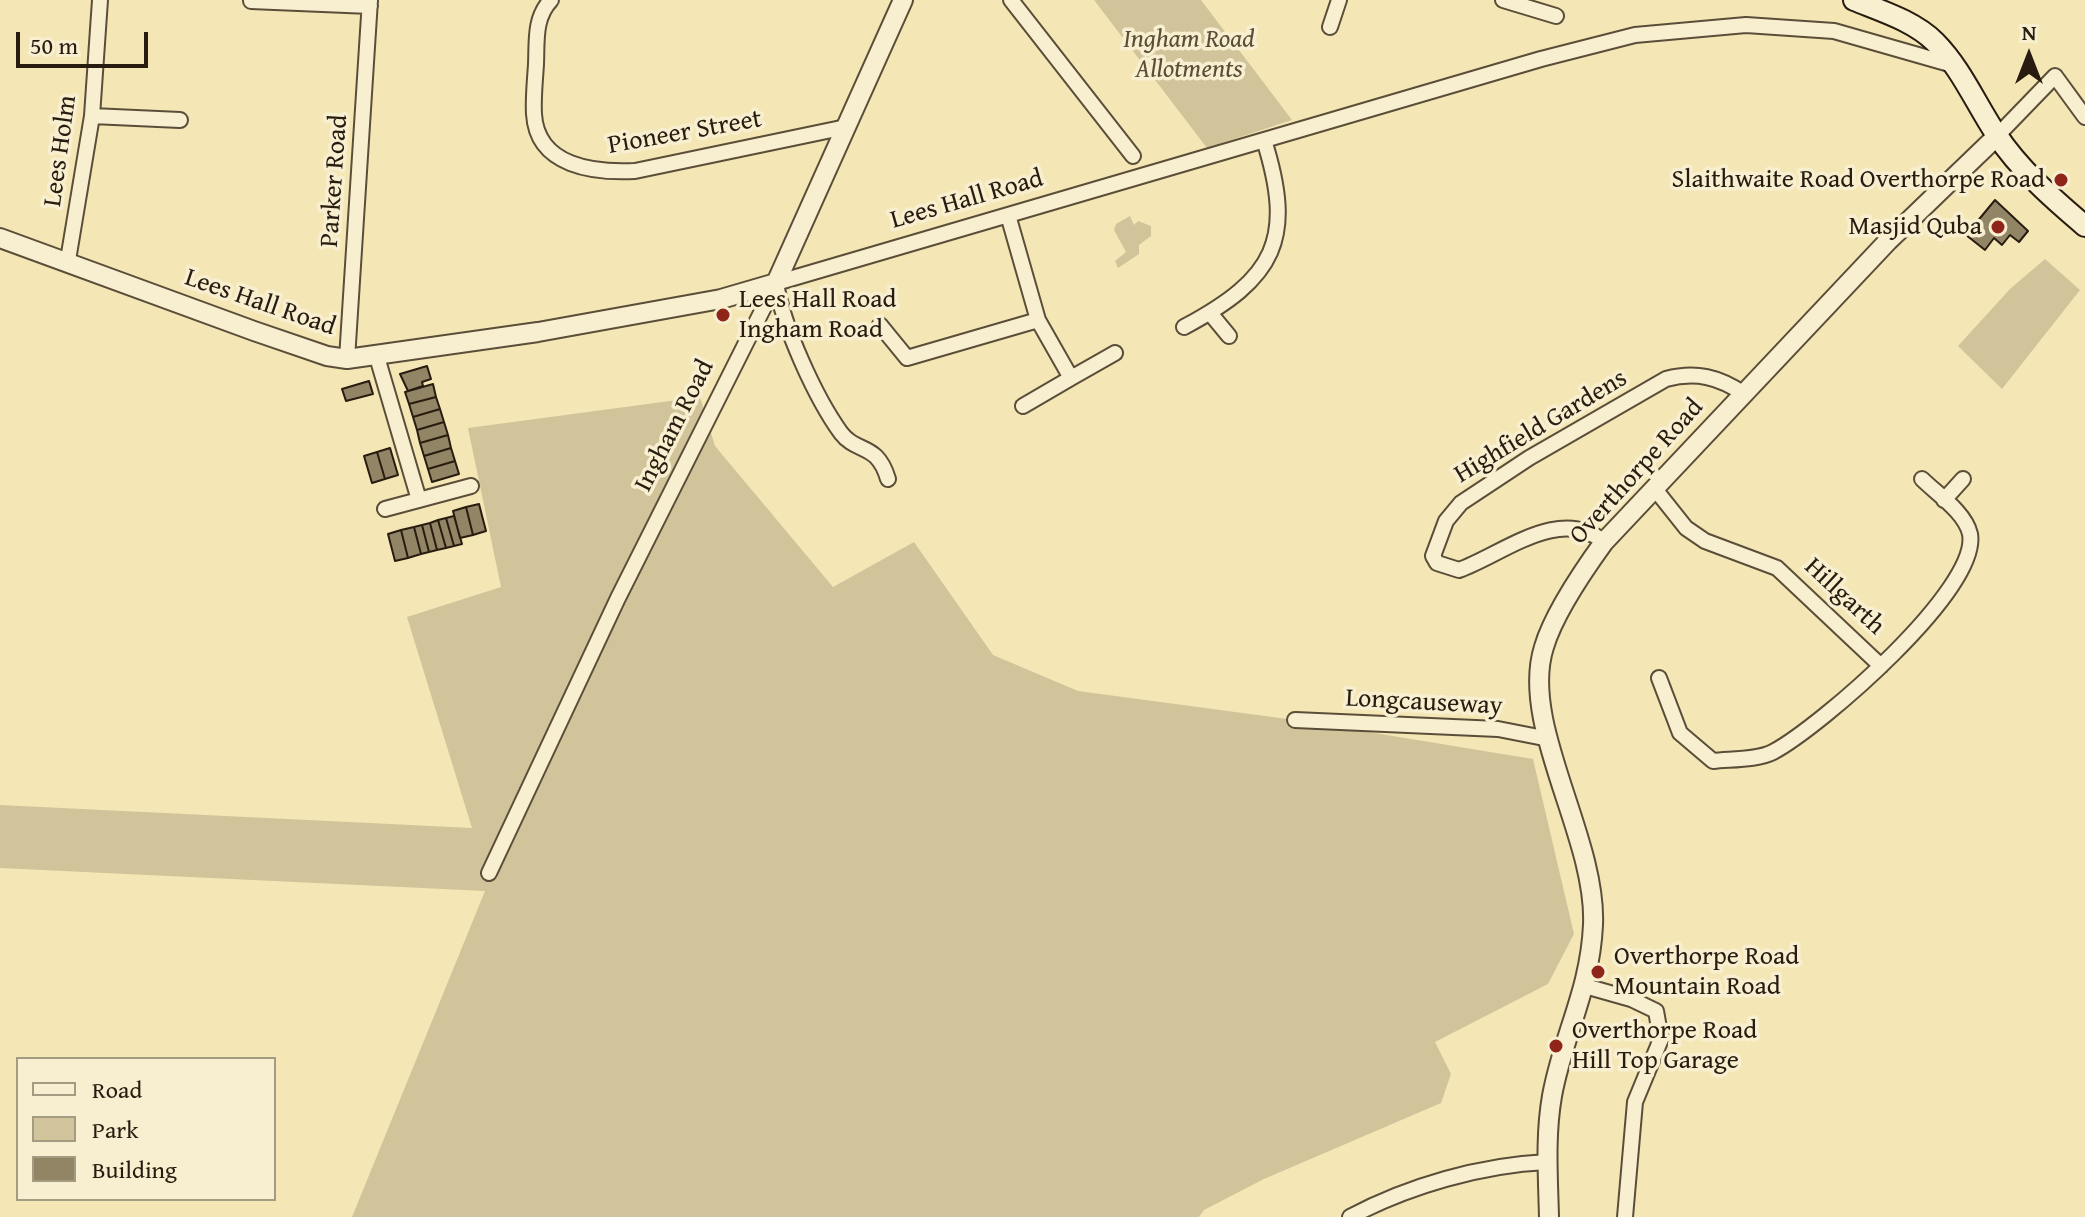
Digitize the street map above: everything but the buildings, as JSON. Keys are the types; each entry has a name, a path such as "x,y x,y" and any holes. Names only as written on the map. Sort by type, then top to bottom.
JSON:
{"main road":[{"path":"1854,0 1901,20 1934,41 1953,65 1997,136 2047,194 2085,226"}],"street":[{"name":"Lees Holm","path":"68,260 92,116 100,0"},
{"name":"Pioneer Street","path":"551,0 538,22 534,117 545,142 576,167 601,173 635,171 846,127"},
{"name":"Ingham Road","path":"489,873 618,598 776,283 903,0"},
{"path":"1011,0 1133,156"},
{"path":"1330,27 1339,0"},
{"path":"1503,0 1556,16"},
{"name":"Parker Road","path":"251,1 370,3 347,359"},
{"name":"Lees Hall Road","path":"0,238 327,356 347,359 377,357 721,299 1635,35 1746,25 1834,31 1953,65"},
{"path":"1997,136 2055,76 2085,117"},
{"path":"92,116 180,120"},
{"name":"Overthorpe Road","path":"1549,1217 1547,1162 1552,1095 1590,970 1591,906 1581,836 1539,706 1544,647 1583,572 1604,542 1888,241 1997,136"},
{"path":"1184,327 1210,313 1257,273 1276,237 1280,195 1264,140"},
{"path":"1008,215 1038,320 1071,378"},
{"path":"776,283 782,317 842,434 876,455 888,479"},
{"path":"1210,313 1229,336"},
{"path":"880,325 907,358 1038,320"},
{"path":"1023,406 1115,353"},
{"path":"377,357 419,500"},
{"name":"Highfield Gardens","path":"1604,542 1591,531 1569,528 1543,532 1459,570 1437,563 1433,556 1446,521 1461,503 1529,458 1666,379 1690,375 1717,377 1744,394"},
{"path":"1659,678 1680,733 1713,761 1771,754 1833,711 1907,641 1967,561 1970,533 1963,519 1922,479"},
{"path":"1944,500 1963,479"},
{"path":"385,509 471,486"},
{"name":"Hillgarth","path":"1655,489 1680,522 1705,541 1777,568 1881,666"},
{"name":"Longcauseway","path":"1295,720 1498,729 1549,739"},
{"path":"1585,986 1631,999 1656,1011 1661,1039 1635,1102 1625,1217"},
{"path":"1350,1217 1375,1203 1500,1164 1547,1162"}],"green space":[{"name":"Ingham Road Allotments","path":"1094,0 1201,0 1292,120 1207,148"},
{"path":"1130,216 1134,225 1138,221 1151,226 1151,236 1139,245 1139,254 1118,268 1115,261 1126,252 1114,230 1116,224"},
{"path":"2045,259 2080,290 2002,389 1958,346 2010,289"},
{"path":"700,397 715,446 833,587 914,542 993,655 1078,691 1295,720 1533,759 1574,934 1548,984 1435,1042 1451,1074 1441,1103 1264,1179 1204,1210 1199,1217 352,1217 485,891 0,868 0,805 472,828 407,617 501,587 468,428"}],"place":[{"name":"Slaithwaite Road Overthorpe Road","path":"2061,180"},
{"name":"Masjid Quba","path":"1998,227"},
{"name":"Lees Hall Road Ingham Road","path":"723,315"},
{"name":"Overthorpe Road Mountain Road","path":"1598,972"},
{"name":"Overthorpe Road Hill Top Garage","path":"1556,1046"}]}
